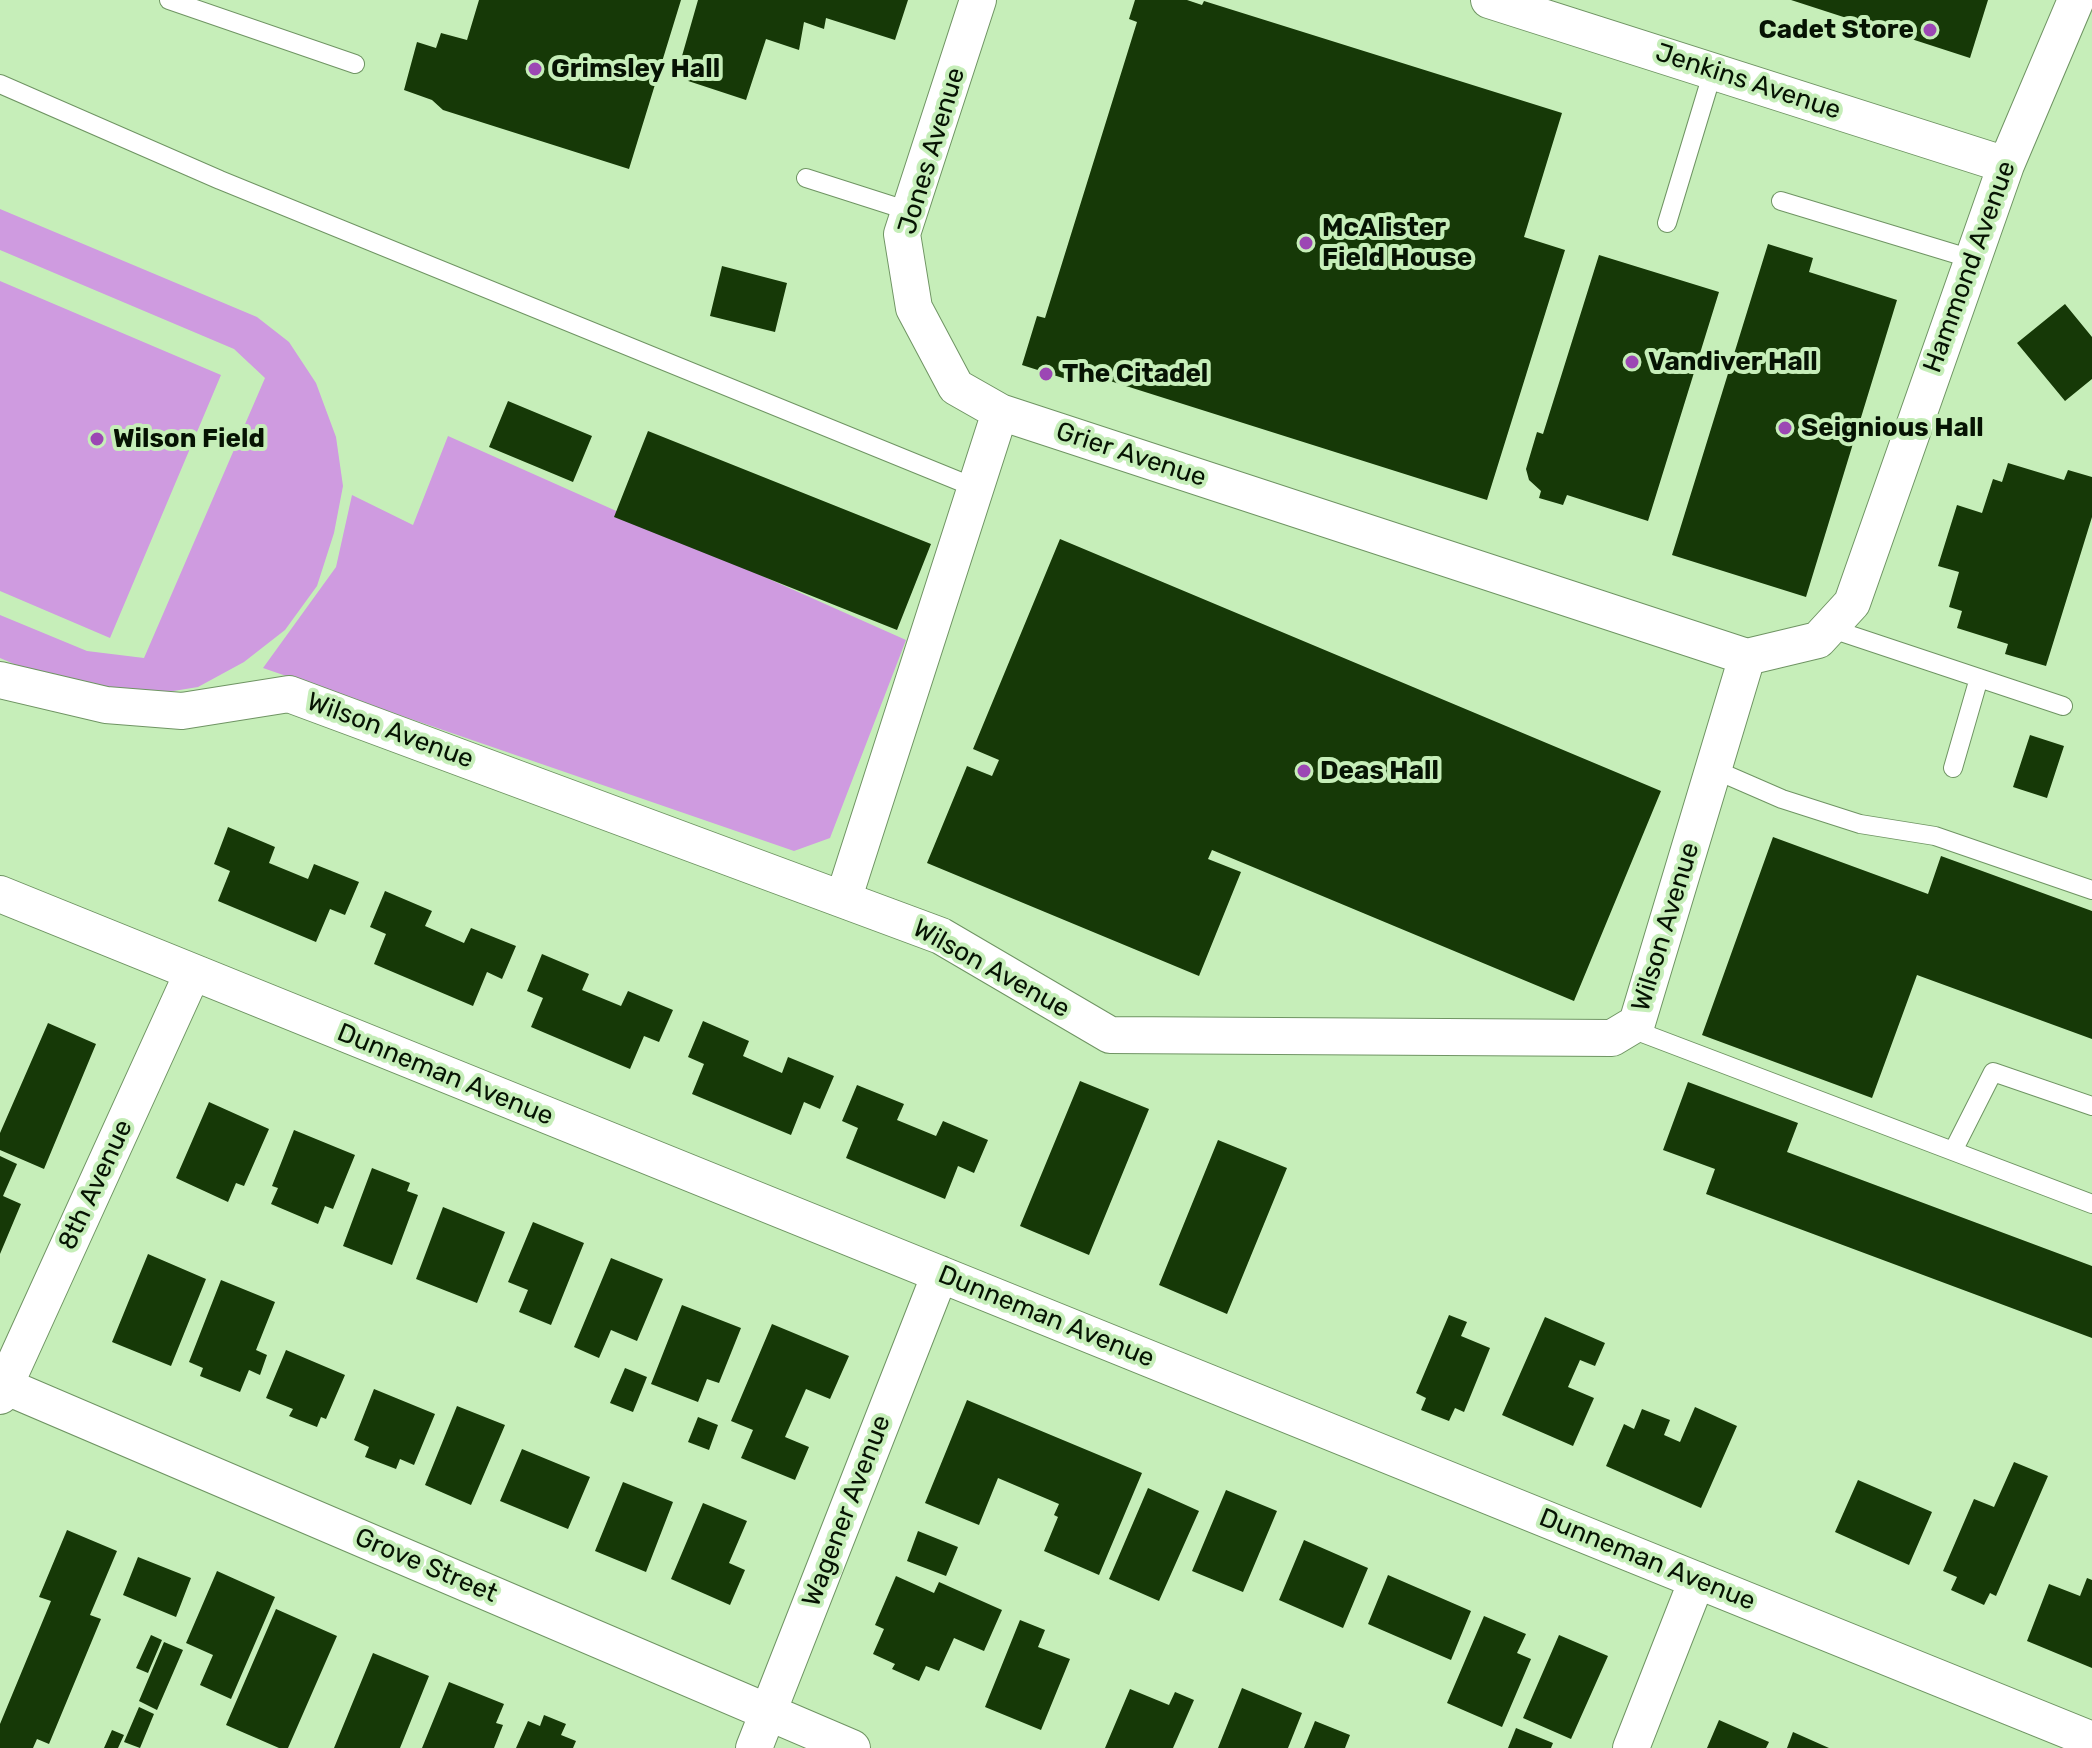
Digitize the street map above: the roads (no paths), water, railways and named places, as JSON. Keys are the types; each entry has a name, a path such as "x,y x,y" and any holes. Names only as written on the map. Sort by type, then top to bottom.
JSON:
{"street":[{"name":"Jones Avenue","path":"978,0 902,234 914,308 956,387 1000,412"},
{"name":"Jenkins Avenue","path":"1489,0 2006,165"},
{"name":"Hammond Avenue","path":"1747,657 1818,640 1852,603 2006,165 2076,0"},
{"path":"844,897 1000,412"},
{"name":"Grier Avenue","path":"1000,412 1747,657"},
{"name":"Wilson Avenue","path":"0,680 106,705 182,711 289,694 844,897 941,936 1110,1035 1612,1038 1637,1023 1747,657"},
{"name":"Dunneman Avenue","path":"0,894 2092,1740"},
{"name":"8th Avenue","path":"1,1388 192,974"},
{"name":"Wagener Avenue","path":"754,1748 940,1274"},
{"name":"Grove Street","path":"1,1388 852,1748"},
{"path":"1631,1748 1697,1580"}],"lane":[{"path":"169,0 355,64"},
{"path":"1667,223 1713,71"},
{"path":"0,84 235,186 976,488"},
{"path":"806,178 909,211"},
{"path":"1781,201 1972,259"},
{"path":"1829,628 2063,706"},
{"path":"1953,768 1979,678"},
{"path":"1713,769 1782,799 1860,824 1935,836 2092,890"},
{"path":"1629,1028 2092,1204"},
{"path":"1953,1151 1993,1072 2092,1106"}],"place":[{"name":"Cadet Store","path":"1930,30"},
{"name":"Grimsley Hall","path":"535,69"},
{"name":"McAlister Field House","path":"1306,243"},
{"name":"Vandiver Hall","path":"1632,362"},
{"name":"The Citadel","path":"1046,374"},
{"name":"Seignious Hall","path":"1785,428"},
{"name":"Wilson Field","path":"97,439"},
{"name":"Deas Hall","path":"1304,771"}]}
